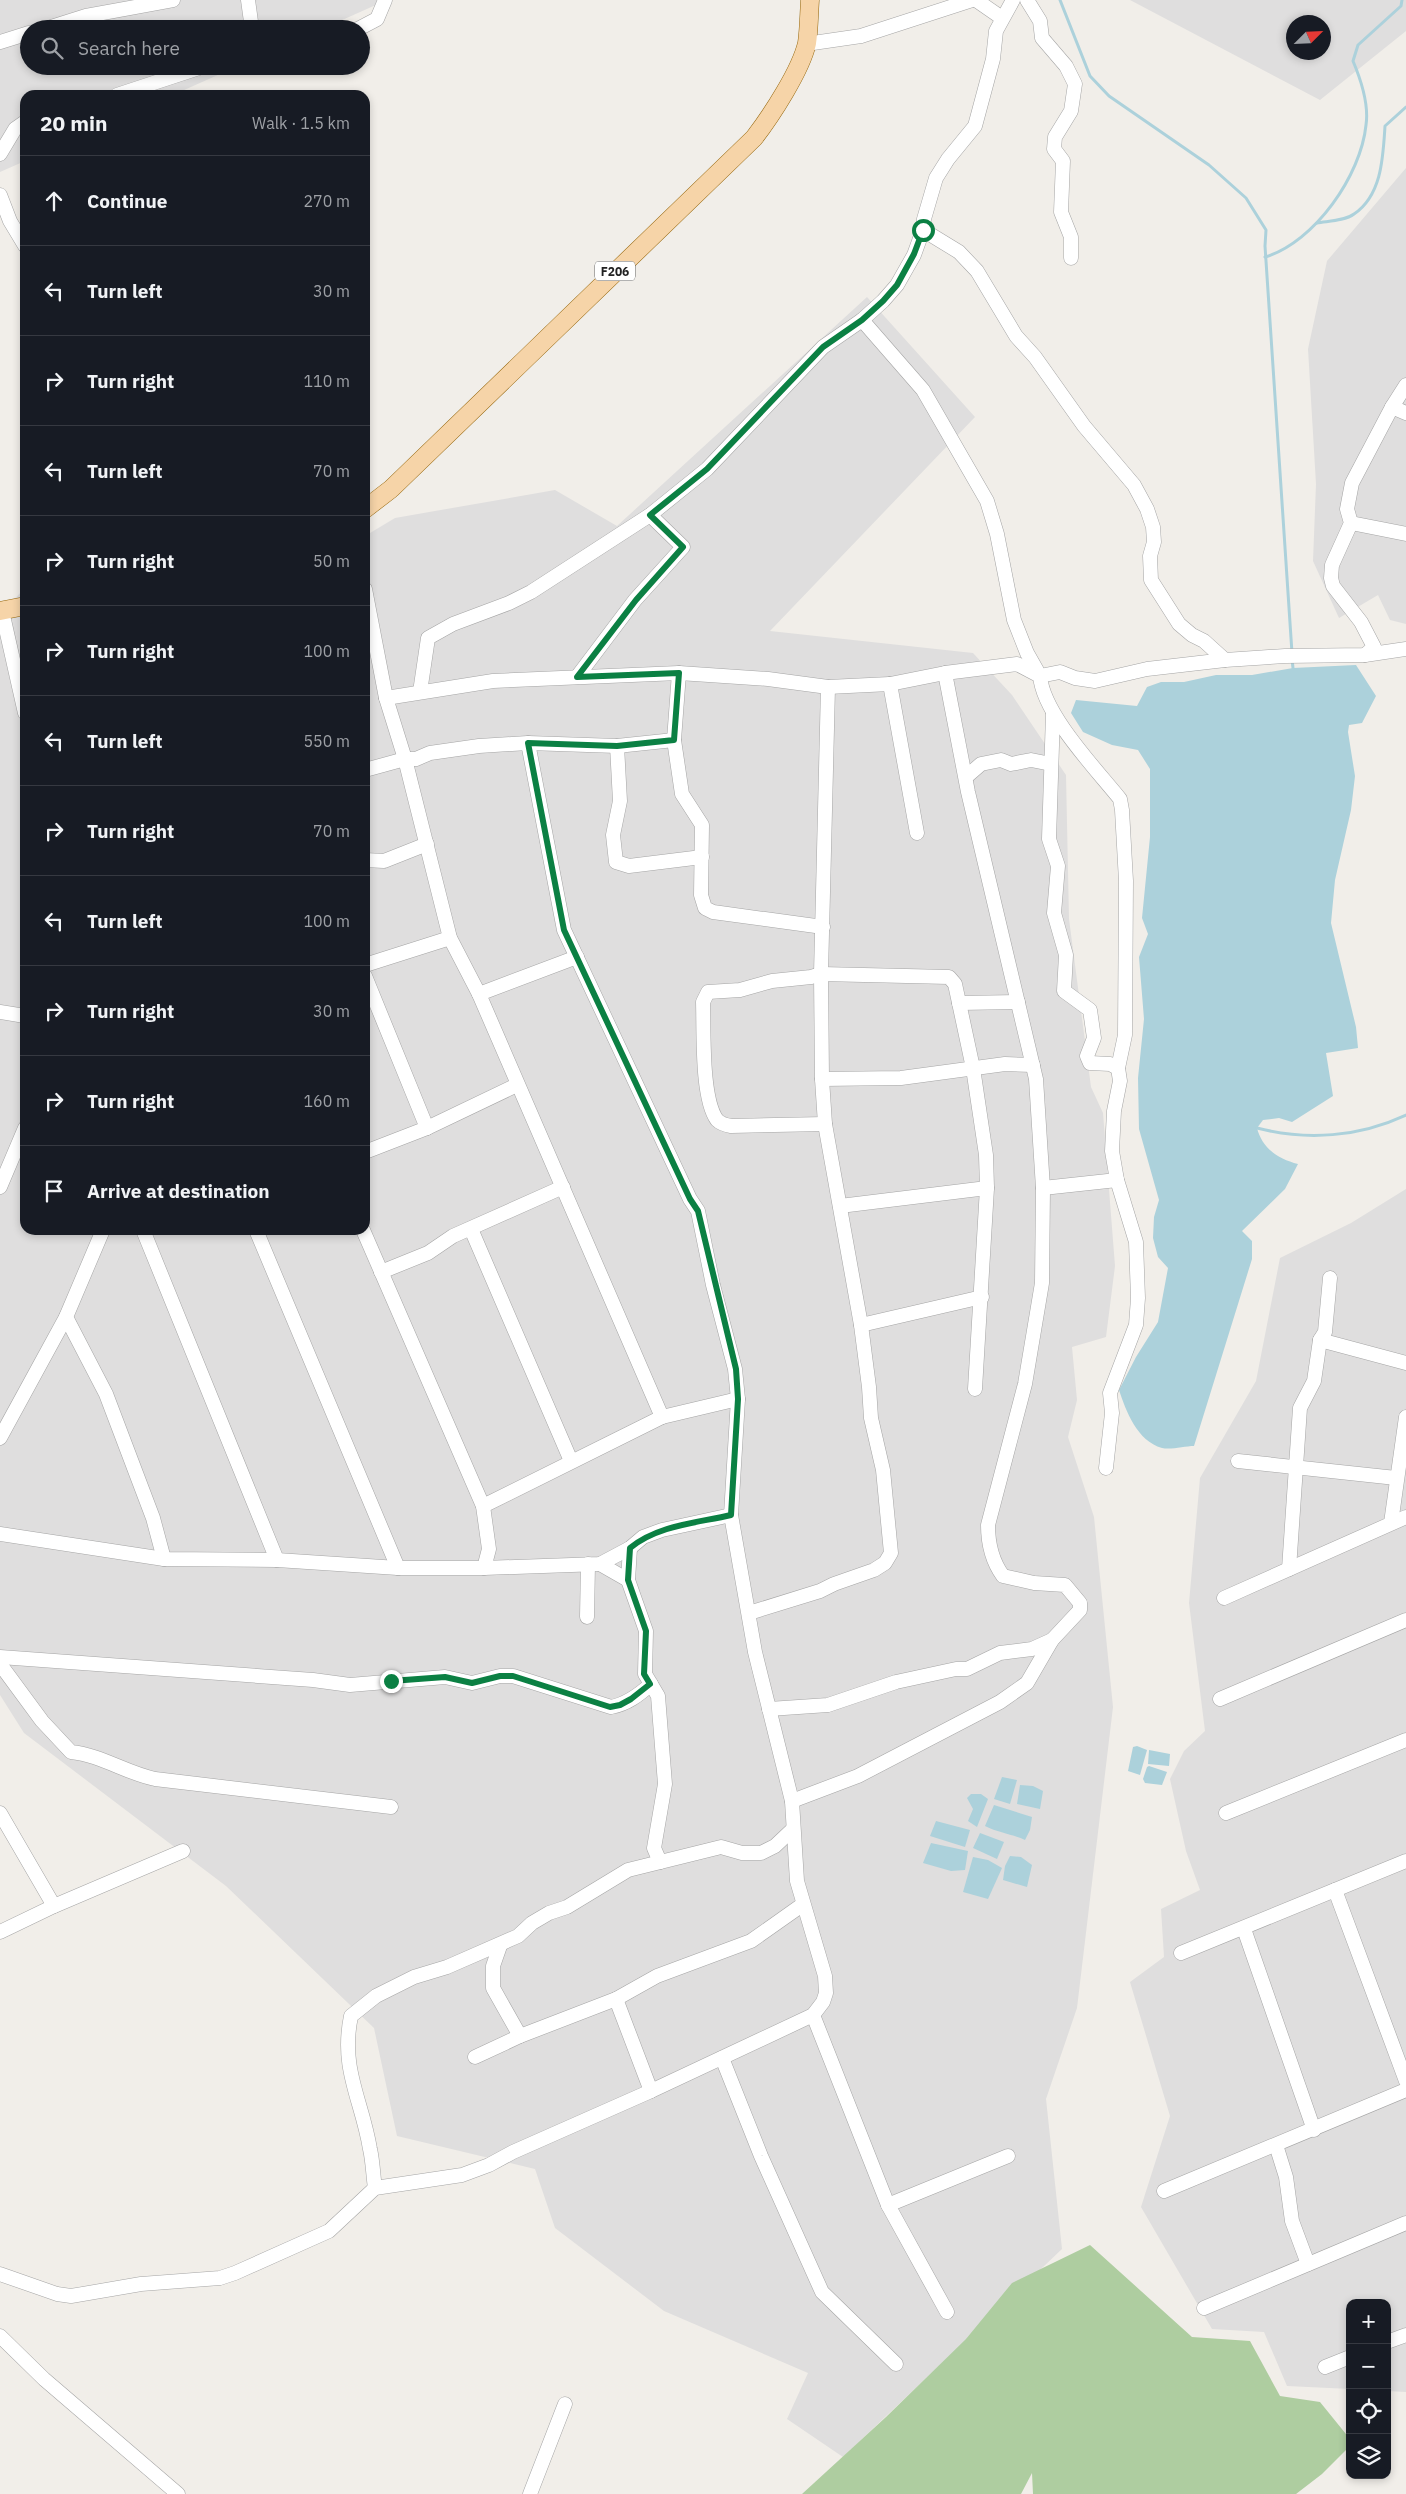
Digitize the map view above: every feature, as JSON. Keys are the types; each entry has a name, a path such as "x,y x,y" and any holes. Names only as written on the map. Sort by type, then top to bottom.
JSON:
{"main road":[{"name":"F206","path":"370,505 392,489 734,159 770,117 790,81 806,44 810,0"},
{"path":"1,611 20,607"}],"street":[{"path":"73,20 173,0"},
{"path":"248,0 251,20"},
{"path":"370,23 377,19 385,0"},
{"path":"806,44 861,36 972,0"},
{"path":"976,0 1002,18"},
{"path":"420,692 428,638 453,624 509,603 531,592 650,515 707,469 823,347 862,320 897,285 914,254 923,230 924,219 936,178 948,159 975,126 987,83 994,41 1002,18 1013,0"},
{"path":"1027,0 1040,22 1042,38 1066,66 1075,84 1071,111 1055,137 1054,149 1063,161 1062,212 1071,237 1072,258"},
{"path":"0,42 20,36"},
{"path":"132,90 178,75"},
{"path":"0,154 15,129 20,126"},
{"path":"0,195 10,221 20,238"},
{"path":"923,230 959,252 977,271 1016,336 1035,357 1084,426 1134,485 1147,509 1153,527 1151,580 1179,624 1192,635 1204,641 1225,660"},
{"path":"862,320 923,390 986,501 997,534 1014,620 1027,653 1040,676 1040,685 1053,714 1120,799 1126,881 1125,1035 1118,1068 1120,1080 1114,1111 1112,1151 1117,1180 1136,1242 1138,1298 1136,1325 1110,1393 1112,1413 1106,1468"},
{"path":"1365,655 1374,647 1370,636 1333,586 1331,578 1332,565 1351,524 1347,509 1352,483 1392,407 1406,385"},
{"path":"1392,407 1406,413"},
{"path":"577,677 636,600 683,547 650,515"},
{"path":"1351,524 1406,534"},
{"path":"1,611 20,692"},
{"path":"370,614 386,698 405,759 450,938 479,994 662,1417"},
{"path":"386,698 493,681 679,673 768,678 828,688 890,684 945,673 1018,664 1040,676 1060,672 1075,678 1095,681 1147,669 1225,660 1285,656 1365,655 1406,649"},
{"path":"679,673 674,740 682,794 702,825 701,895 705,908 712,912 822,927"},
{"path":"792,1801 858,1776 1000,1702 1027,1684 1052,1640 1080,1610 1080,1603 1071,1589 1065,1585 1034,1583 1003,1576 996,1566 988,1538 988,1525 1025,1384 1042,1283 1043,1188 1036,1080 966,777 945,673"},
{"path":"890,684 917,833"},
{"path":"749,1613 820,1591 874,1570 885,1563 891,1553 883,1470 871,1418 870,1387 825,1124 822,1079 821,974 828,688"},
{"path":"1053,714 1049,839 1058,866 1054,913 1066,955 1064,991 1090,1010 1094,1038 1087,1056 1090,1063 1110,1064 1118,1068"},
{"path":"370,769 405,759 416,759 430,753 479,746 528,743 617,746 674,740"},
{"path":"0,2274 58,2294 71,2296 141,2284 220,2278 329,2231 375,2188 462,2175 722,2058 813,2014 824,2002 826,1993 825,1976 802,1905 797,1881 792,1829 792,1801 755,1652 731,1515 738,1399 736,1369 698,1211 690,1199 630,1076 564,930 557,904 528,743"},
{"path":"617,746 620,801 613,835 616,862 629,866 702,857"},
{"path":"966,777 981,764 1001,760 1011,764 1031,760 1051,764"},
{"path":"370,860 384,861 427,844"},
{"path":"370,963 450,938"},
{"path":"479,994 577,957"},
{"path":"825,1124 731,1126 722,1124 718,1120 711,1109 707,1091 703,1002 708,992 740,990 772,981 811,978 821,974 949,977 955,984 973,1068 986,1155 987,1188 982,1297 975,1389"},
{"path":"370,988 427,1128"},
{"path":"959,1003 1018,1002"},
{"path":"0,1012 20,1015"},
{"path":"822,1079 901,1078 1005,1064 1033,1065"},
{"path":"370,1150 427,1128 517,1085"},
{"path":"0,1187 20,1140"},
{"path":"1043,1188 1117,1180"},
{"path":"381,1272 428,1253 453,1236 563,1187"},
{"path":"840,1206 987,1188"},
{"path":"471,1229 571,1461"},
{"path":"0,1438 66,1317 101,1235"},
{"path":"145,1235 277,1560"},
{"path":"258,1235 398,1568"},
{"path":"365,1235 483,1506 489,1549 484,1568"},
{"path":"1289,1569 1294,1468 1300,1408 1314,1381 1320,1340 1325,1332 1330,1278"},
{"path":"860,1325 982,1297"},
{"path":"66,1317 106,1394 153,1518 164,1559"},
{"path":"1320,1340 1406,1363"},
{"path":"483,1506 662,1417 738,1399"},
{"path":"1391,1524 1406,1416"},
{"path":"1238,1461 1396,1478"},
{"path":"0,1534 164,1559 277,1560 398,1568 484,1568 594,1564 630,1548 643,1537 662,1530 731,1515"},
{"path":"1224,1598 1406,1517"},
{"path":"630,1548 628,1580 646,1631 644,1674 658,1696 665,1784 654,1848 660,1862"},
{"path":"594,1564 628,1580"},
{"path":"587,1617 594,1564"},
{"path":"1220,1699 1406,1620"},
{"path":"769,1709 828,1705 896,1682 956,1669 967,1669 1000,1653 1032,1649 1052,1640"},
{"path":"0,1657 313,1680 350,1685 408,1682 431,1677 445,1677 472,1683 500,1676 513,1676 610,1707 620,1705 631,1699 650,1684"},
{"path":"0,1664 42,1721 71,1752 84,1753 142,1776 155,1779 391,1807"},
{"path":"1226,1813 1406,1740"},
{"path":"0,1813 54,1906"},
{"path":"628,1870 721,1847 742,1853 761,1853 775,1846 792,1829"},
{"path":"375,2188 370,2149 351,2080 348,2053 351,2016 376,1996 414,1977 440,1970 500,1946 518,1936 532,1923 550,1913 567,1908 628,1870 654,1848"},
{"path":"0,1932 54,1906 183,1851"},
{"path":"1181,1953 1244,1929 1406,1861"},
{"path":"1335,1890 1406,2081"},
{"path":"476,2057 520,2036 616,1999 656,1976 751,1941 802,1905"},
{"path":"1244,1929 1314,2130"},
{"path":"500,1946 492,1971 493,1988 520,2036"},
{"path":"616,1999 652,2091"},
{"path":"813,2014 888,2205 947,2312"},
{"path":"722,2058 761,2156 822,2292 896,2364"},
{"path":"1164,2191 1406,2090"},
{"path":"1276,2145 1286,2177 1292,2221 1308,2264"},
{"path":"888,2205 1008,2156"},
{"path":"1204,2308 1406,2223"},
{"path":"1391,2341 1406,2335"},
{"path":"0,2336 44,2379 178,2494"},
{"path":"1325,2367 1346,2359"},
{"path":"530,2494 566,2404"}],"shaded area":[{"path":"0,0 387,0 342,20 20,20 20,75 218,75 184,90 20,90 20,163 0,172"},
{"path":"1130,0 1406,0 1406,31 1320,100"},
{"path":"1406,168 1406,624 1390,620 1378,595 1339,618 1313,561 1316,484 1308,349 1327,261"},
{"path":"867,297 975,417 770,631 973,653 1012,695 1066,775 1069,919 1091,1087 1103,1113 1115,1266 1106,1337 1072,1347 1077,1400 1068,1437 1094,1517 1113,1707 1077,2008 1046,2099 1062,2249 843,2457 787,2419 808,2373 664,2311 555,2228 535,2169 397,2136 374,2028 226,1886 24,1733 0,1695 0,614 20,593 20,1235 370,1235 370,533 395,518 555,490 617,526"},
{"path":"1406,1189 1406,2392 1391,2391 1391,2299 1346,2299 1346,2389 1287,2386 1264,2332 1212,2329 1141,2207 1170,2116 1130,1982 1164,1957 1161,1909 1200,1890 1186,1851 1170,1779 1184,1751 1205,1731 1189,1603 1200,1478 1256,1381 1280,1258 1351,1223"}],"green space":[{"path":"1090,2245 1192,2337 1250,2341 1280,2396 1320,2402 1346,2434 1346,2450 1322,2474 1296,2494 1033,2494 1032,2473 1021,2494 802,2494 886,2417 966,2339 1012,2283"}],"water":[{"path":"1356,665 1376,696 1362,723 1349,725 1348,732 1355,776 1351,810 1335,880 1331,923 1356,1027 1358,1048 1326,1053 1333,1096 1292,1122 1279,1118 1263,1120 1257,1128 1259,1135 1272,1152 1298,1164 1285,1189 1242,1231 1252,1241 1252,1259 1194,1446 1162,1448 1153,1444 1139,1432 1129,1416 1119,1390 1136,1357 1158,1322 1168,1268 1158,1257 1153,1238 1154,1217 1159,1200 1139,1129 1138,1078 1144,1019 1139,957 1148,934 1142,918 1150,837 1150,769 1138,750 1112,745 1083,732 1071,713 1076,700 1137,706 1147,687 1161,682 1184,682 1216,675 1252,675 1293,668"},
{"path":"1137,1746 1147,1750 1140,1775 1128,1771 1133,1747"},
{"path":"1149,1750 1170,1754 1169,1766 1148,1764"},
{"path":"1149,1766 1167,1772 1162,1785 1145,1783 1143,1779"},
{"path":"1002,1777 1017,1780 1010,1804 994,1799"},
{"path":"1020,1785 1033,1786 1043,1791 1040,1809 1017,1804"},
{"path":"971,1794 981,1794 988,1799 977,1827 968,1821 973,1809 967,1798"},
{"path":"994,1805 1032,1817 1030,1830 1025,1840 985,1826"},
{"path":"936,1821 970,1830 965,1847 930,1836"},
{"path":"980,1833 1004,1842 997,1859 973,1848"},
{"path":"931,1843 968,1851 965,1870 951,1871 923,1863"},
{"path":"1010,1856 1021,1857 1032,1865 1027,1887 1003,1880 1005,1866"},
{"path":"973,1857 988,1860 1002,1868 988,1899 963,1892"}],"waterway":[{"path":"1060,0 1090,76 1109,96 1209,165 1246,198 1266,230 1265,246 1292,653"},
{"path":"1265,257 1283,249 1318,222 1345,185 1355,165 1362,144 1367,117 1364,93 1353,61 1358,45 1401,6 1402,0"},
{"path":"1317,223 1346,218 1354,214 1370,197 1376,186 1382,162 1385,126 1406,107"},
{"path":"1292,659 1293,668"},
{"path":"1257,1128 1295,1135 1333,1135 1370,1128 1406,1115"}],"route":[{"path":"391,1681 408,1682 431,1677 445,1677 472,1683 500,1676 513,1676 610,1707 620,1705 642,1692 650,1684 644,1674 646,1631 628,1580 630,1548 643,1537 662,1530 731,1515 738,1399 736,1369 714,1285 698,1211 690,1199 630,1076 564,930 557,904 528,743 617,746 674,740 679,673 577,677 636,600 683,547 650,515 707,469 823,347 862,320 883,301 897,285 919,244 923,230"}]}
